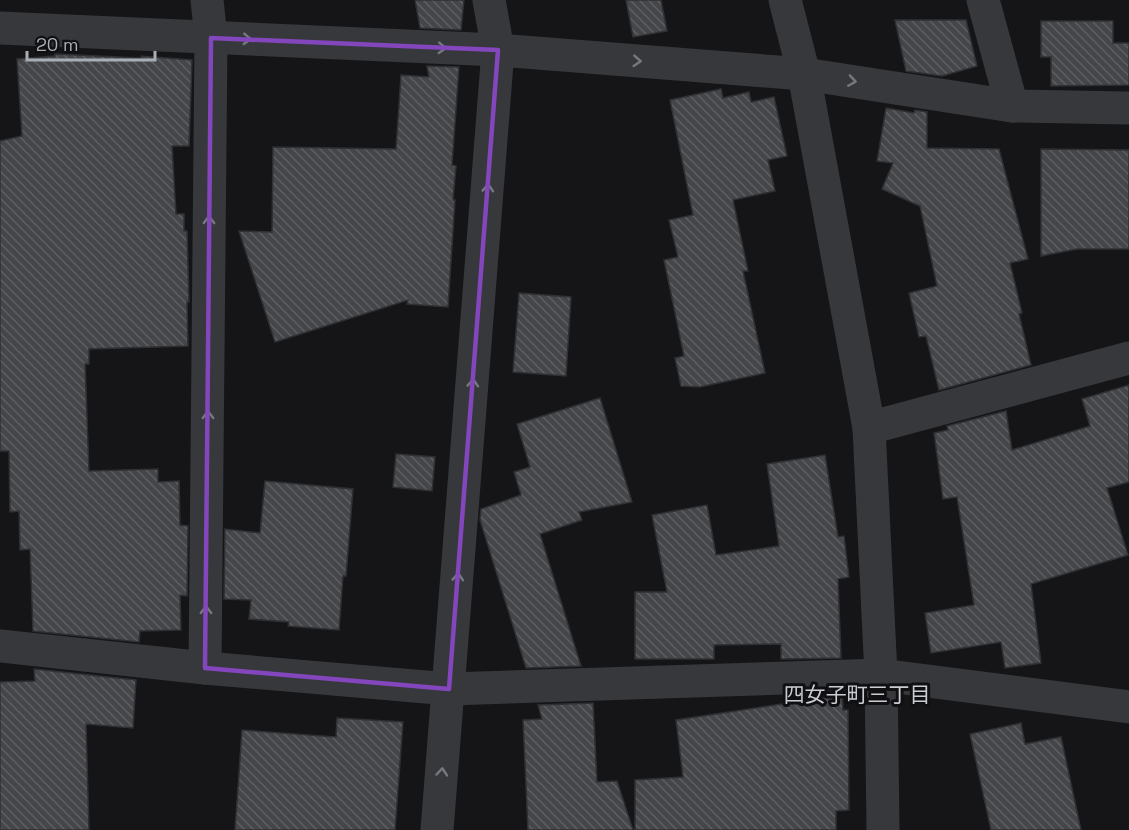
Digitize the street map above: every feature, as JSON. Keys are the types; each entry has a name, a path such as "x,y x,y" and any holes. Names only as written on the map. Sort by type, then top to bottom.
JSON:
{"street":[{"path":"206,668 211,38 207,0"},
{"path":"437,830 498,50 489,0"},
{"path":"785,0 804,74 868,428 881,675 883,830"},
{"path":"983,0 1012,106"},
{"path":"0,28 498,50 804,74 1012,106 1129,108"},
{"path":"868,428 1129,358"},
{"path":"0,646 206,668 449,689 881,675 1129,707"}],"highlighted area":[{"path":"211,38 498,50 449,689 205,668"}],"building":[{"path":"415,0 464,0 461,30 420,28"},
{"path":"626,0 661,0 667,31 633,37"},
{"path":"895,20 966,20 977,66 942,76 906,71"},
{"path":"1041,21 1113,21 1113,43 1129,43 1129,85 1051,86 1051,57 1041,57"},
{"path":"55,54 192,60 189,146 172,146 176,214 184,214 184,231 187,231 188,346 89,349 89,364 85,364 89,471 158,469 158,482 179,481 180,525 188,526 187,596 180,595 181,630 140,631 139,642 33,631 30,549 20,550 19,511 10,512 9,451 0,451 0,141 22,136 17,59 55,56"},
{"path":"427,66 459,67 452,165 456,166 448,307 407,304 408,300 275,342 239,231 272,232 273,147 396,149 401,75 429,77"},
{"path":"721,89 723,98 749,92 751,102 774,97 787,156 768,160 775,191 733,200 748,271 743,271 765,373 700,387 681,386 675,358 684,356 664,260 678,257 669,220 693,215 670,100"},
{"path":"886,108 914,113 915,110 927,112 927,148 999,149 1028,259 1010,263 1031,365 939,390 926,336 919,337 909,293 937,286 920,206 882,189 893,163 877,161"},
{"path":"1041,149 1129,150 1129,249 1077,249 1041,256"},
{"path":"519,293 571,297 566,376 513,372"},
{"path":"1129,385 1129,482 1107,488 1128,555 1031,584 1041,663 1005,668 1001,642 931,653 925,613 974,605 957,497 943,499 934,433 948,430 947,426 1006,411 1012,450 1090,426 1082,399"},
{"path":"600,398 632,502 579,512 582,520 540,534 581,666 526,668 480,520 481,509 521,495 514,472 530,467 517,424"},
{"path":"396,454 435,457 432,491 393,487"},
{"path":"825,455 838,537 844,536 849,577 838,579 841,658 781,659 781,644 714,645 714,659 635,659 635,592 667,592 652,515 707,505 716,555 779,546 767,464"},
{"path":"265,481 353,489 339,630 288,626 289,622 249,619 251,600 224,599 225,529 260,533"},
{"path":"34,669 136,680 133,728 86,724 89,830 0,830 0,682 35,681"},
{"path":"842,695 843,710 848,710 849,810 836,811 836,830 635,830 635,780 683,777 676,720"},
{"path":"593,703 597,782 617,781 633,830 528,830 523,720 542,719 538,705"},
{"path":"337,718 403,722 395,830 235,830 242,730 336,737"},
{"path":"1021,723 1025,744 1061,737 1081,830 991,830 970,734"}],"district":[{"name":"四女子町三丁目","path":"857,694"}]}
